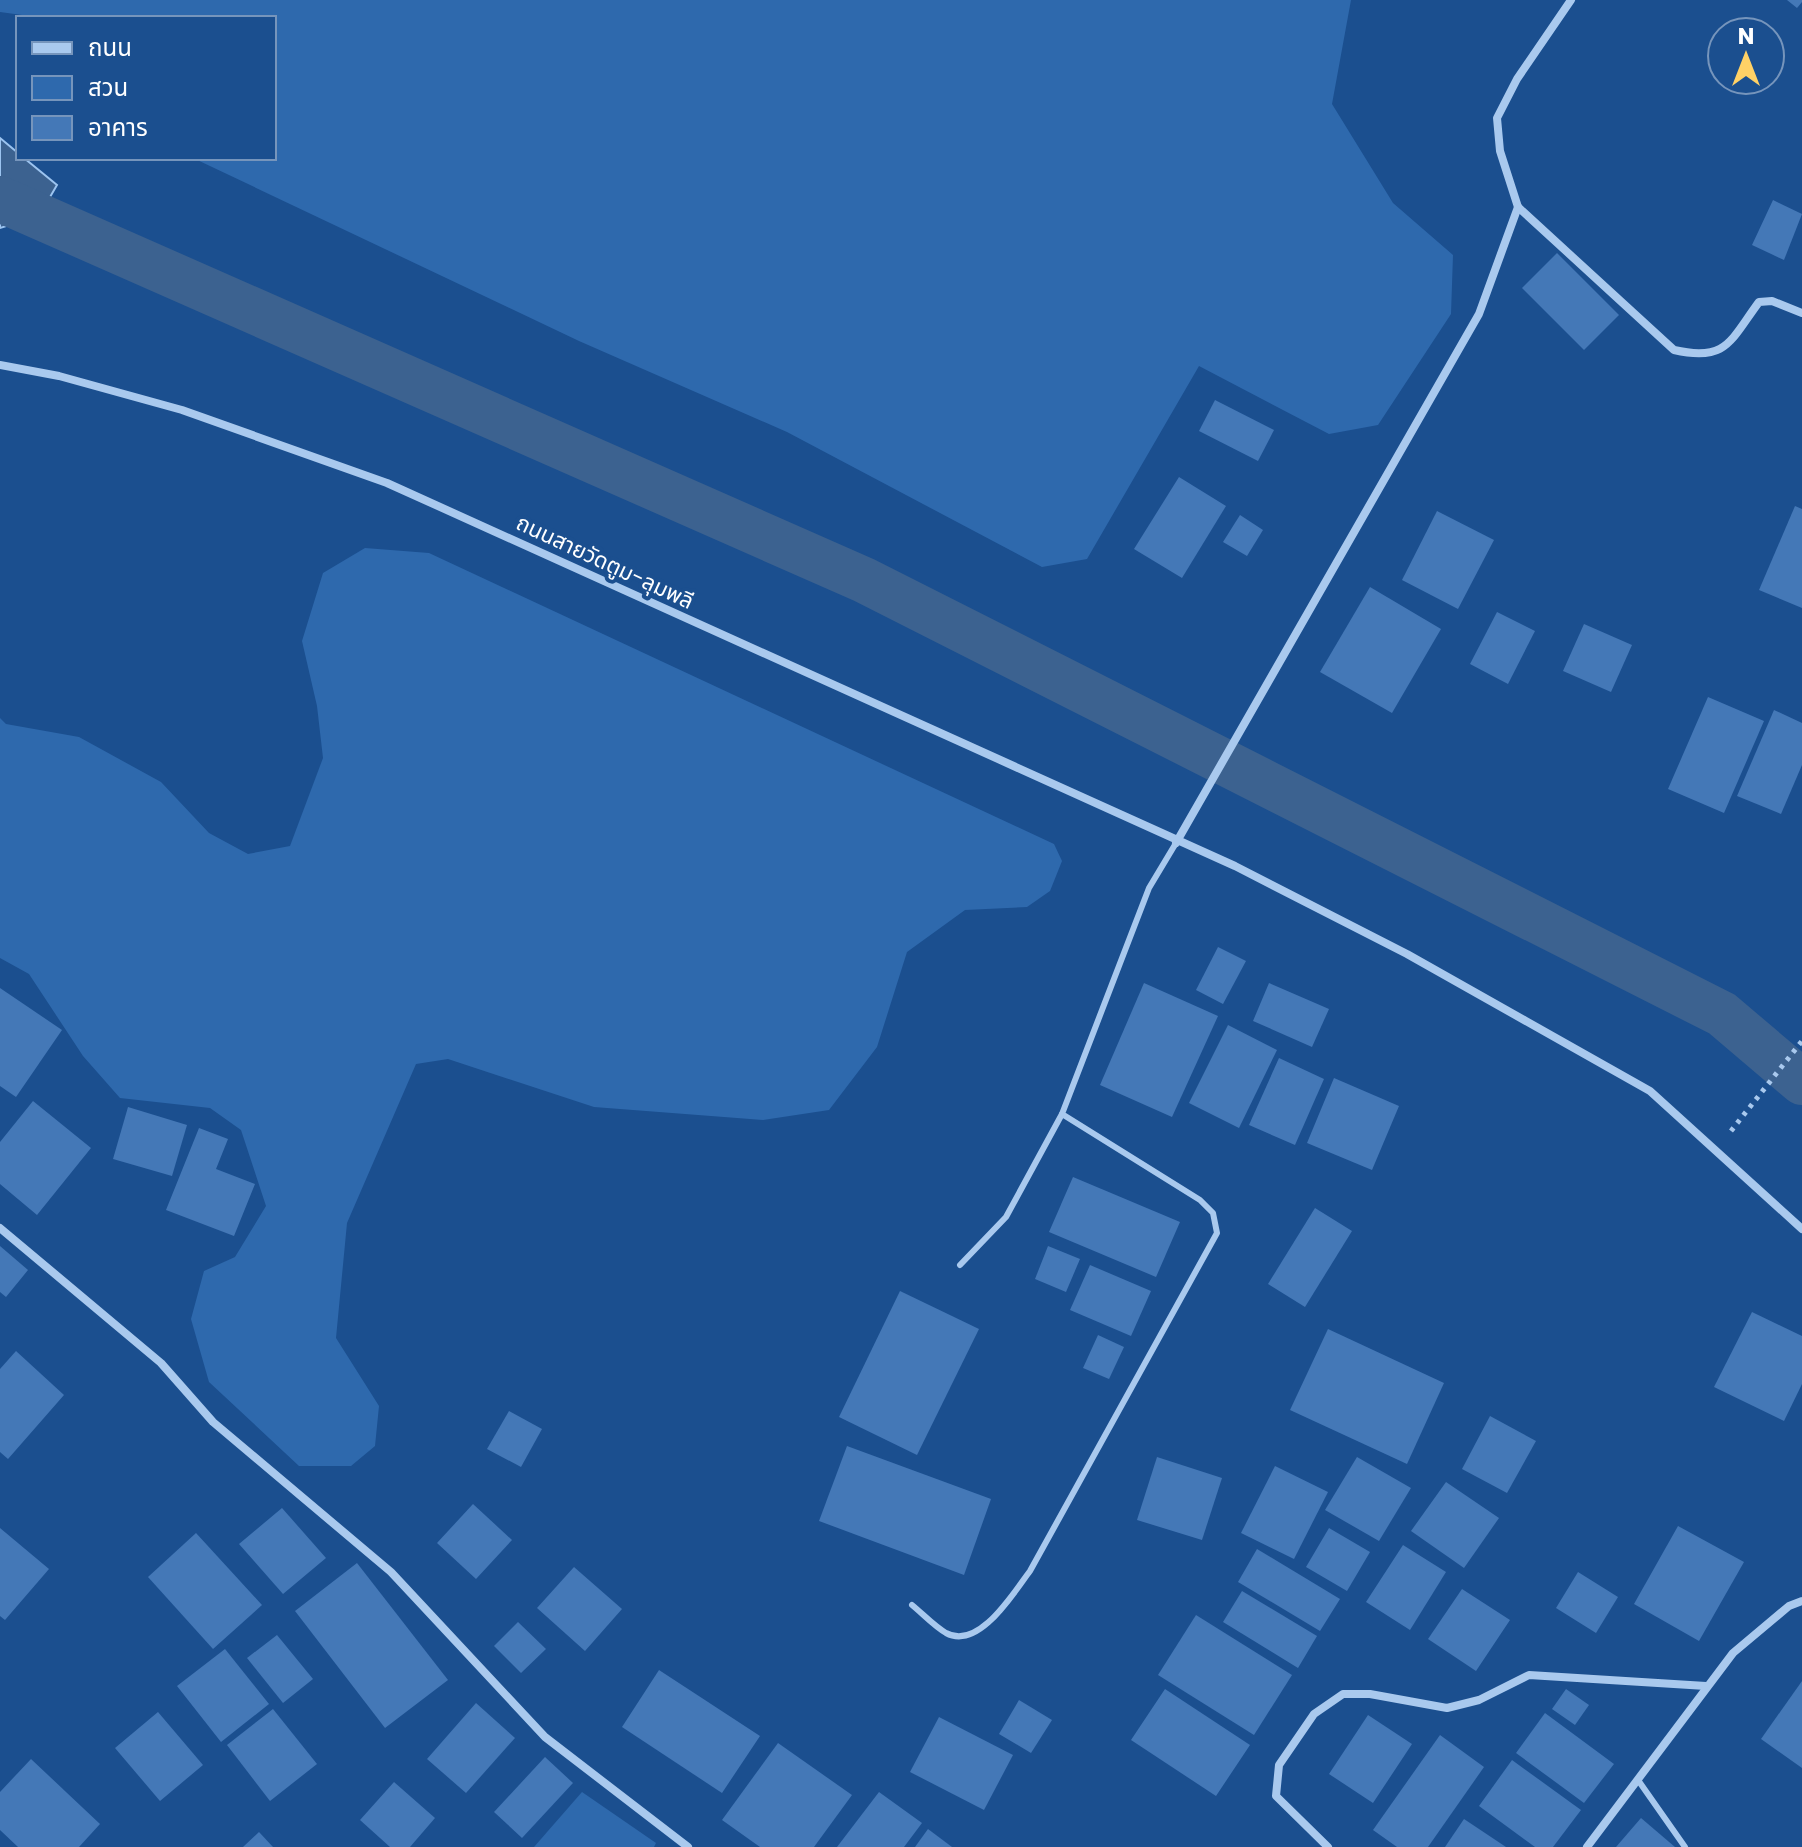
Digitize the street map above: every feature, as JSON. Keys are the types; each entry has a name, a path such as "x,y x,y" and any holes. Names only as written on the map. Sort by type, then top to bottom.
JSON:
{"street":[{"path":"1571,0 1517,79 1497,118 1500,151 1518,207 1674,350 1703,357 1725,347 1759,302 1772,301 1802,313"},
{"path":"1176,843 1479,314 1518,207"},
{"name":"ถนนสายวัดตูม-ลุมพลี","path":"0,365 59,376 182,410 387,483 1176,843 1235,866 1407,954 1650,1091 1802,1229"},
{"path":"0,1228 161,1363 213,1422 391,1572 545,1737 688,1847"},
{"path":"1587,1847 1733,1653 1789,1606 1802,1601"},
{"path":"1328,1847 1276,1796 1279,1765 1314,1714 1343,1694 1370,1694 1447,1708 1479,1700 1529,1675 1706,1686"}],"lane":[{"path":"960,1265 1006,1217 1062,1114 1149,888 1176,843"},
{"path":"912,1605 948,1635 969,1636 994,1619 1030,1571 1217,1233 1213,1213 1200,1200 1062,1114"},
{"path":"1638,1780 1685,1847"}],"path":[{"path":"1735,1125 1802,1041"}],"green space":[{"path":"0,0 1351,0 1332,104 1393,203 1453,255 1451,314 1378,425 1329,434 1199,366 1087,559 1042,567 787,432 579,341 197,160 276,160 276,16 23,16 0,12"},
{"path":"365,548 429,553 1054,844 1062,861 1050,891 1027,907 965,910 907,952 877,1047 829,1110 763,1120 594,1107 448,1059 416,1064 347,1223 336,1338 379,1406 375,1446 351,1466 299,1466 209,1382 191,1319 204,1271 235,1257 266,1206 241,1130 210,1108 120,1098 83,1056 29,974 0,958 0,718 6,724 79,737 161,782 209,833 248,854 290,846 323,758 317,706 302,641 323,573"},
{"path":"582,1792 656,1843 654,1847 534,1847"}],"shaded area":[{"path":"0,138 16,151 16,160 26,160 57,185 39,216 0,228"}],"building":[{"path":"1787,0 1802,0 1802,2 1797,8"},
{"path":"1773,200 1802,214 1784,260 1752,245"},
{"path":"1557,253 1619,315 1584,350 1522,288"},
{"path":"1215,400 1274,430 1258,461 1199,431"},
{"path":"1179,477 1226,506 1182,578 1134,549"},
{"path":"1795,506 1802,509 1802,608 1759,590"},
{"path":"1437,511 1494,540 1458,609 1402,580"},
{"path":"1240,515 1263,530 1247,556 1223,542"},
{"path":"1370,587 1441,629 1392,713 1320,672"},
{"path":"1497,612 1535,631 1508,684 1470,664"},
{"path":"1584,624 1632,645 1611,692 1563,671"},
{"path":"1708,697 1764,721 1724,813 1668,789"},
{"path":"1774,710 1802,723 1802,765 1781,814 1737,796"},
{"path":"1218,947 1246,961 1223,1004 1196,990"},
{"path":"1144,983 1218,1016 1172,1117 1100,1085"},
{"path":"1269,983 1329,1009 1312,1047 1253,1021"},
{"path":"0,988 62,1030 16,1097 0,1086"},
{"path":"1228,1025 1277,1050 1239,1128 1189,1103"},
{"path":"1279,1058 1324,1079 1295,1145 1249,1125"},
{"path":"1334,1078 1399,1106 1372,1170 1307,1143"},
{"path":"33,1101 91,1148 37,1215 0,1184 0,1142"},
{"path":"128,1107 187,1125 172,1176 113,1159"},
{"path":"199,1128 228,1139 216,1169 255,1184 234,1236 166,1210"},
{"path":"1073,1177 1180,1222 1156,1277 1049,1232"},
{"path":"1315,1208 1352,1231 1305,1307 1268,1284"},
{"path":"0,1246 28,1270 6,1297 0,1292"},
{"path":"1048,1246 1080,1259 1066,1292 1035,1279"},
{"path":"1090,1265 1151,1291 1131,1336 1070,1310"},
{"path":"900,1291 979,1329 917,1455 839,1417"},
{"path":"1752,1312 1802,1336 1802,1384 1784,1421 1714,1387"},
{"path":"1328,1329 1444,1383 1407,1464 1290,1410"},
{"path":"1098,1335 1124,1347 1109,1379 1083,1368"},
{"path":"16,1351 64,1395 8,1459 0,1452 0,1369"},
{"path":"509,1411 542,1429 521,1467 487,1449"},
{"path":"1490,1416 1536,1441 1507,1493 1462,1469"},
{"path":"847,1446 991,1499 964,1575 819,1521"},
{"path":"1157,1457 1222,1478 1202,1540 1137,1520"},
{"path":"1357,1457 1411,1488 1379,1541 1325,1510"},
{"path":"1275,1466 1328,1492 1294,1559 1241,1533"},
{"path":"1446,1482 1499,1518 1464,1568 1411,1531"},
{"path":"473,1504 512,1540 476,1579 437,1543"},
{"path":"282,1508 326,1558 283,1594 239,1544"},
{"path":"1678,1526 1744,1562 1699,1641 1634,1604"},
{"path":"0,1528 49,1569 5,1620 0,1616"},
{"path":"1329,1528 1370,1552 1347,1591 1306,1567"},
{"path":"196,1533 262,1605 213,1649 148,1577"},
{"path":"1403,1545 1446,1572 1410,1630 1366,1602"},
{"path":"1257,1549 1340,1599 1320,1631 1238,1582"},
{"path":"357,1563 448,1680 385,1728 295,1611"},
{"path":"574,1567 622,1609 585,1651 537,1608"},
{"path":"1578,1572 1618,1597 1596,1633 1556,1608"},
{"path":"1462,1589 1510,1620 1476,1671 1428,1639"},
{"path":"1242,1591 1317,1636 1298,1668 1223,1622"},
{"path":"1196,1615 1292,1675 1254,1735 1158,1675"},
{"path":"518,1622 546,1649 521,1673 494,1646"},
{"path":"277,1635 313,1679 283,1703 247,1658"},
{"path":"225,1649 269,1704 221,1742 177,1686"},
{"path":"659,1670 760,1736 722,1793 622,1727"},
{"path":"1802,1681 1802,1768 1761,1739"},
{"path":"1165,1689 1250,1745 1216,1796 1131,1740"},
{"path":"1566,1689 1589,1705 1575,1725 1552,1709"},
{"path":"1019,1700 1052,1720 1031,1753 999,1734"},
{"path":"476,1703 515,1738 466,1793 427,1759"},
{"path":"273,1709 317,1764 270,1801 227,1745"},
{"path":"158,1712 203,1765 160,1801 115,1748"},
{"path":"1545,1713 1614,1764 1584,1803 1516,1753"},
{"path":"1368,1715 1412,1744 1373,1803 1329,1774"},
{"path":"939,1717 1013,1755 984,1810 910,1772"},
{"path":"1440,1735 1484,1767 1428,1847 1397,1847 1373,1830"},
{"path":"778,1743 852,1795 814,1847 760,1847 722,1820"},
{"path":"545,1757 573,1783 522,1838 494,1812"},
{"path":"31,1759 100,1824 79,1847 18,1847 0,1830 0,1792"},
{"path":"1512,1760 1581,1810 1553,1847 1535,1847 1479,1806"},
{"path":"394,1782 435,1818 410,1847 390,1847 360,1820"},
{"path":"879,1792 922,1823 904,1847 837,1847"},
{"path":"1641,1818 1675,1847 1616,1847"},
{"path":"1464,1819 1506,1847 1445,1847"},
{"path":"928,1829 952,1847 915,1847"},
{"path":"259,1832 273,1847 243,1847"}],"waterway":[{"path":"0,199 864,580 1722,1014 1802,1082"}]}
